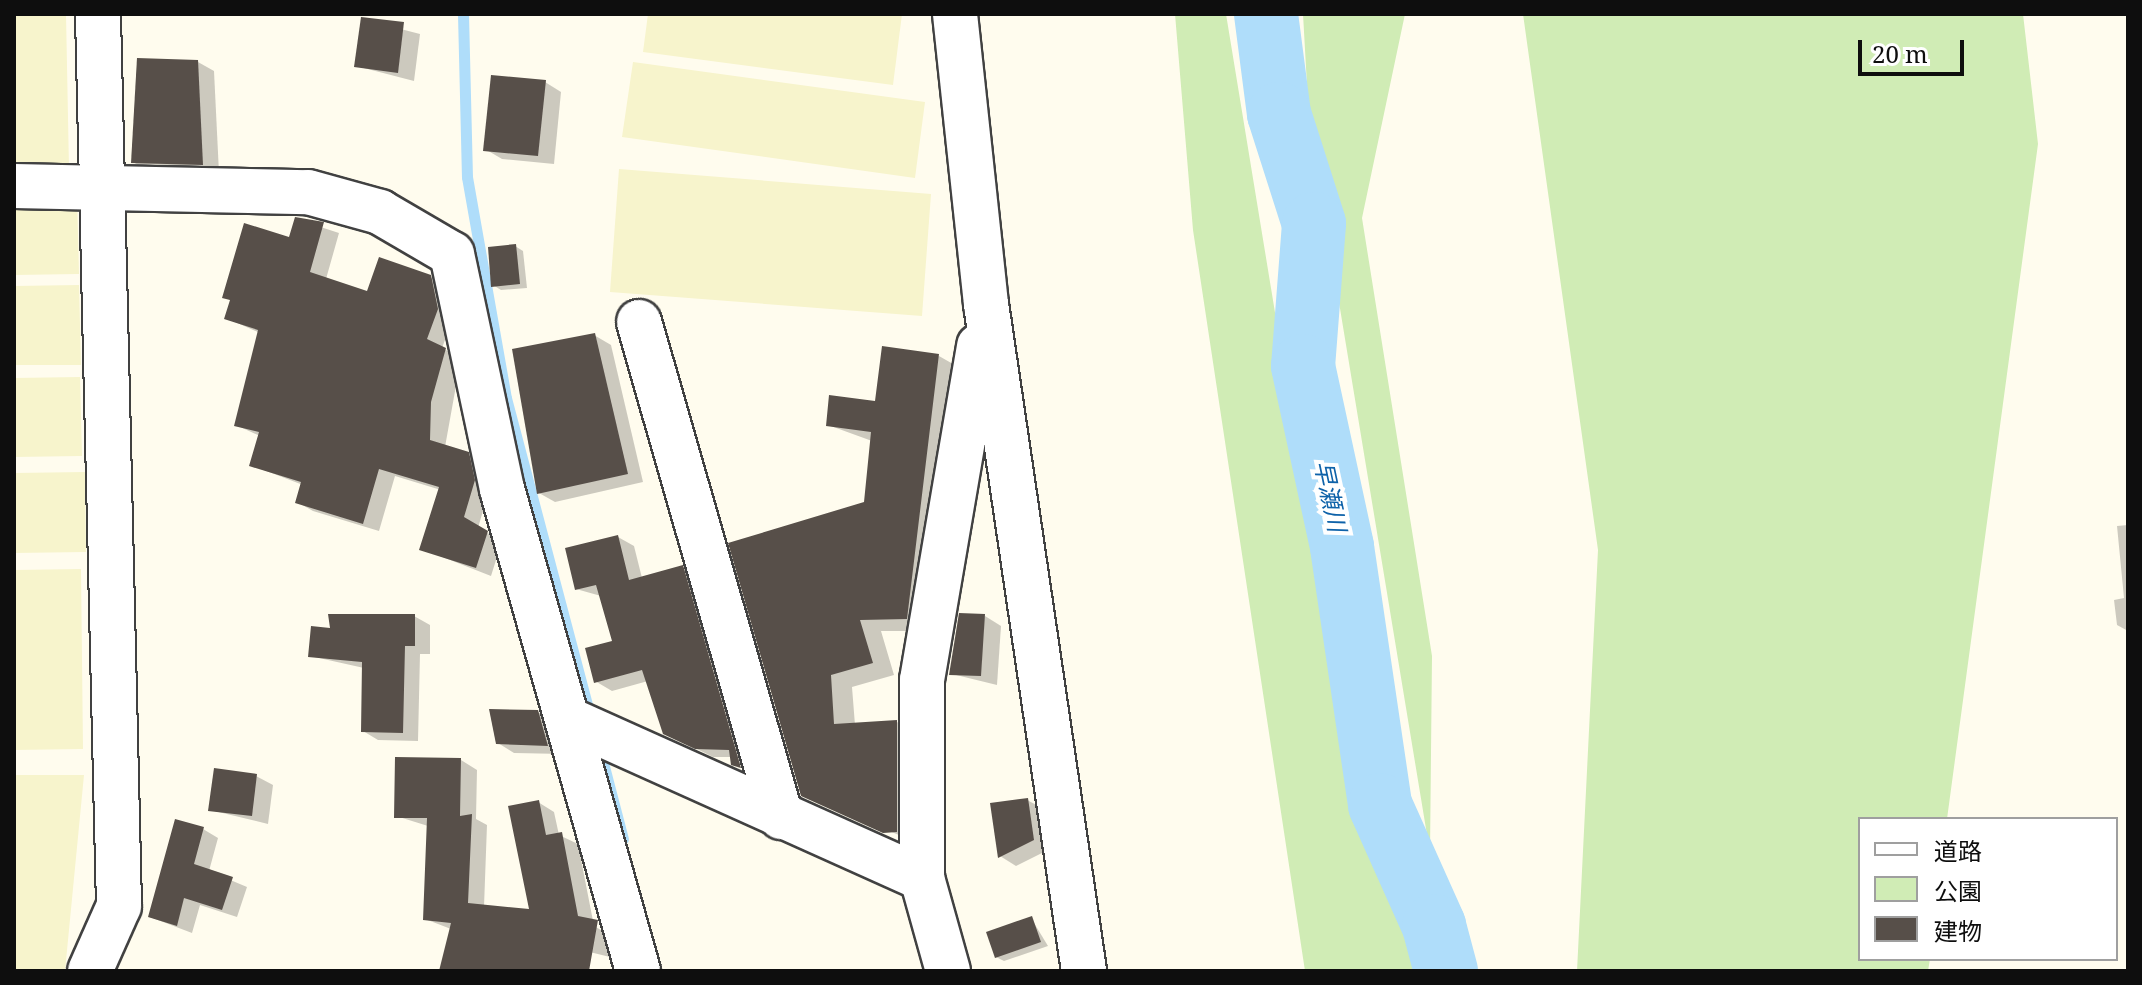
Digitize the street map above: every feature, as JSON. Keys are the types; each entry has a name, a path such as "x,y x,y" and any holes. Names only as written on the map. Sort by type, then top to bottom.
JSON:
{"street":[{"path":"90,971 119,906 98,14"},
{"path":"955,14 986,304 1084,971"},
{"path":"14,186 308,192 380,212 452,254 502,489 572,721 638,971"},
{"path":"948,971 922,878 922,680 986,304"},
{"path":"639,322 781,817"},
{"path":"572,721 922,878"}],"shaded area":[{"path":"14,14 66,14 69,169 14,170"},
{"path":"648,14 902,14 893,85 643,52"},
{"path":"633,62 925,102 915,178 622,137"},
{"path":"619,169 931,194 922,316 610,292"},
{"path":"77,194 79,274 14,275 14,195"},
{"path":"79,285 81,365 14,365 14,286"},
{"path":"80,377 82,456 14,457 14,378"},
{"path":"85,472 86,552 14,553 14,473"},
{"path":"81,569 83,749 14,750 14,570"},
{"path":"14,775 84,775 65,971 14,971"}],"green space":[{"path":"1175,14 1226,14 1304,489 1372,810 1419,971 1305,971 1193,230"},
{"path":"1303,14 1405,14 1362,218 1432,656 1430,853 1309,121"},
{"path":"1523,14 2023,14 2038,144 1947,817 1858,817 1858,961 1930,961 1928,971 1577,971 1598,550"}],"building":[{"path":"361,17 404,22 398,73 354,67"},
{"path":"137,58 198,60 203,165 131,163"},
{"path":"491,75 546,80 538,156 483,151"},
{"path":"295,217 324,222 310,272 367,291 379,257 431,275 438,309 427,339 446,348 431,402 430,440 469,452 475,480 464,517 488,531 476,568 419,550 439,487 379,469 363,524 295,503 301,482 249,466 259,432 234,426 258,330 224,319 230,300 222,298 244,223 289,237"},
{"path":"516,244 520,284 491,287 488,247"},
{"path":"595,333 628,474 537,494 512,349"},
{"path":"882,346 939,354 907,619 860,620 873,663 831,675 834,724 897,720 897,832 883,833 801,796 728,543 864,502 871,432 826,426 829,395 875,401"},
{"path":"618,535 629,580 683,565 741,768 731,765 729,750 695,749 663,734 642,670 594,683 585,648 612,641 596,585 575,590 565,548"},
{"path":"959,613 985,614 981,676 949,675"},
{"path":"328,614 415,614 415,646 405,646 403,733 361,732 362,662 308,657 311,626 330,628"},
{"path":"489,709 538,710 548,746 496,744"},
{"path":"395,757 461,758 460,816 472,814 468,903 529,909 508,806 539,800 546,835 562,832 578,916 598,920 589,971 439,971 451,923 423,920 427,818 394,818"},
{"path":"214,768 257,774 252,816 208,811"},
{"path":"1028,798 1034,840 998,858 990,803"},
{"path":"175,819 204,827 194,864 233,877 222,910 184,898 177,926 148,917"},
{"path":"1032,916 1041,942 995,958 986,932"}],"waterway":[{"path":"463,14 467,177 506,398 590,715"},
{"name":"早瀬川","path":"1266,14 1279,114 1314,224 1303,366 1342,547 1380,805 1434,926 1446,971"},
{"path":"599,747 623,839"}]}
